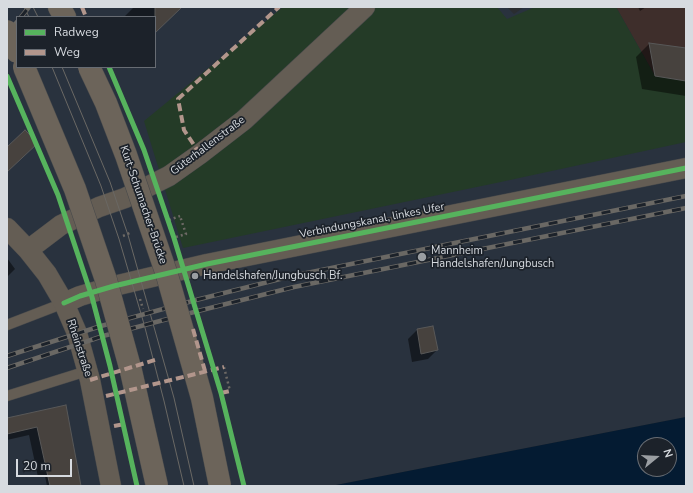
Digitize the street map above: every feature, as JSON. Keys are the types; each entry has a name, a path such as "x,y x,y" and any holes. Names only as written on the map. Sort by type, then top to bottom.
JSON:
{"highway":[{"path":"59,7 64,16"},
{"path":"7,31 16,50"},
{"path":"24,68 75,189 106,280 131,371 157,486"},
{"name":"Kurt-Schumacher-Brücke","path":"89,68 106,103 126,155 167,275 202,398 220,486"}],"street":[{"name":"Güterhallenstraße","path":"28,250 61,225 99,207 125,198 169,176 200,154 244,120 365,7"},
{"name":"Verbindungskanal, linkes Ufer","path":"64,303 80,296 114,286 207,264 686,168"},
{"name":"Rheinstraße","path":"7,228 28,250 47,274 64,303 77,333 87,371 111,486"}],"lane":[{"path":"7,325 64,303"},
{"path":"7,396 87,371"}],"path":[{"path":"174,238 186,234 180,216"},
{"path":"224,367 230,391"}],"shaded area":[{"path":"7,7 507,7 514,14 524,7 616,7 655,76 686,81 686,417 331,486 7,486"},
{"path":"616,7 686,7 686,81 655,76"}],"green space":[{"path":"283,7 497,7 507,19 535,7 616,7 655,76 686,81 686,142 183,248 144,121"}],"water":[{"path":"686,417 686,486 331,486"}],"building":[{"path":"155,7 182,7 156,32"},
{"path":"649,43 686,48 686,81 655,76"},
{"path":"25,130 38,143 7,172 7,147"},
{"path":"433,326 438,350 421,354 417,329"},
{"path":"66,405 81,486 50,486 37,427 7,434 7,418"}],"tram line":[{"path":"24,7 28,16"},
{"path":"33,7 38,16"},
{"path":"52,68 101,186 119,239 144,324 184,486"},
{"path":"62,68 110,182 128,235 174,398 194,486"}],"railway":[{"path":"22,16 29,7"},
{"path":"7,34 16,23"},
{"path":"7,356 101,326 292,276 686,196"},
{"path":"7,368 103,336 294,287 686,208"}],"marked path":[{"path":"82,7 86,16"},
{"path":"200,154 184,130 178,99 279,7"},
{"path":"193,329 205,371"},
{"path":"90,380 158,359"},
{"path":"106,396 224,367"},
{"path":"221,393 230,391"},
{"path":"114,426 124,424"}],"cycle path":[{"path":"109,68 144,150 174,238 221,393 244,486"},
{"path":"7,76 58,195 92,297 110,366 137,486"},
{"path":"64,303 80,296 114,286 207,264 686,168"}],"place":[{"name":"Mannheim Handelshafen/Jungbusch","path":"422,257"},
{"name":"Handelshafen/Jungbusch Bf.","path":"195,276"}]}
